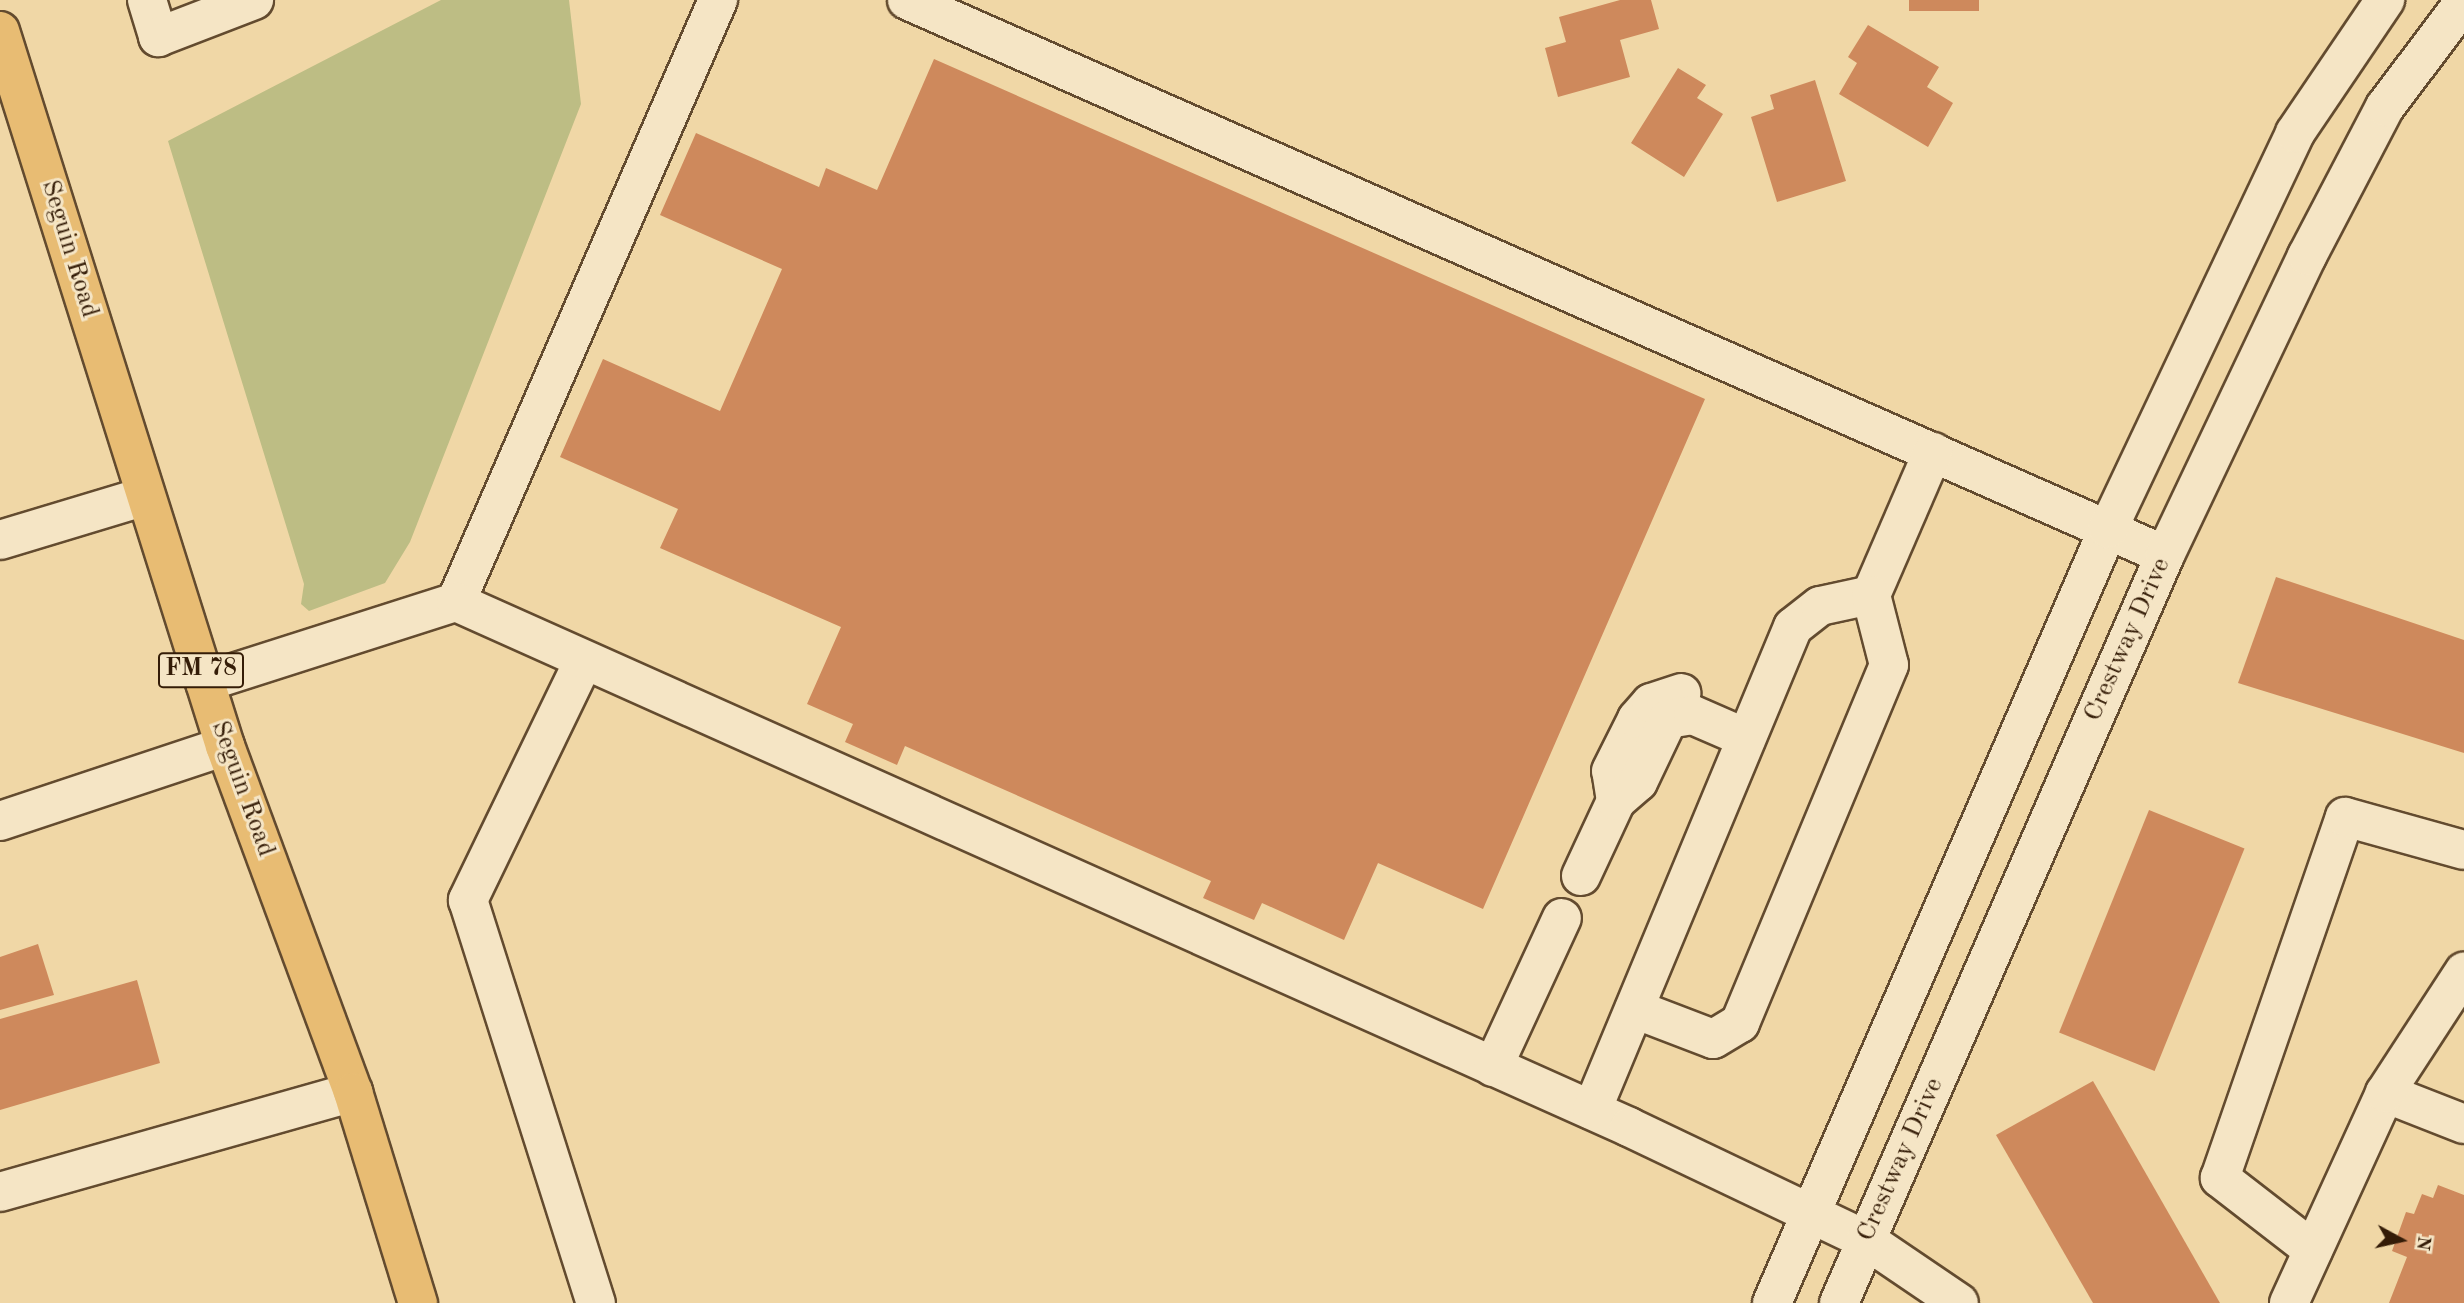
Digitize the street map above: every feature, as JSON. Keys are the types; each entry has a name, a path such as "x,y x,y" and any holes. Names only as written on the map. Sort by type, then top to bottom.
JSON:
{"main road":[{"name":"Seguin Road","path":"0,31 11,106 146,496 225,746 353,1092 416,1303"}],"street":[{"path":"147,0 158,37 254,0"},
{"path":"456,602 718,0"},
{"path":"907,0 2165,555"},
{"path":"1772,1303 2108,529 2295,133 2385,0"},
{"name":"Crestway Drive","path":"1839,1303 2165,555 2385,107 2464,2"},
{"path":"1635,1009 1713,1039 1740,1023 1889,665 1871,595 1933,452"},
{"path":"1,537 146,496"},
{"path":"1592,1110 1793,627 1820,606 1871,595"},
{"path":"205,682 456,602 1592,1110 1866,1240 1959,1303"},
{"path":"584,660 468,900 596,1303"},
{"path":"1581,876 1616,801 1638,782 1668,719 1693,715 1751,729"},
{"path":"0,821 225,746"},
{"path":"2313,1250 2220,1178 2345,817 2464,850"},
{"path":"1493,1067 1562,918"},
{"path":"2289,1303 2385,1093 2464,972"},
{"path":"0,1192 353,1092"},
{"path":"2385,1093 2464,1124"}],"green space":[{"path":"441,0 569,0 581,104 410,542 385,583 309,611 301,604 304,584 168,141"}],"building":[{"path":"1620,0 1651,0 1659,29 1620,40 1630,77 1558,97 1545,48 1566,42 1559,17"},
{"path":"1909,0 1979,0 1979,11 1909,11"},
{"path":"1868,25 1939,67 1927,87 1953,103 1928,147 1839,94 1857,63 1848,57"},
{"path":"934,59 1705,399 1483,909 1378,863 1344,940 1262,903 1254,920 1203,898 1211,881 905,746 897,765 845,742 853,724 807,704 841,627 660,548 678,509 560,457 603,359 720,411 782,269 660,215 696,133 819,187 826,168 877,190"},
{"path":"1678,68 1706,85 1697,98 1723,114 1684,177 1631,143"},
{"path":"1815,80 1846,181 1777,202 1751,117 1774,109 1770,95"},
{"path":"2276,577 2464,640 2464,753 2238,683"},
{"path":"2149,810 2244,849 2155,1071 2059,1033"},
{"path":"38,944 54,995 0,1010 0,957"},
{"path":"137,980 160,1063 0,1110 0,1019"},
{"path":"2093,1081 2220,1303 2093,1303 1996,1135"},
{"path":"2438,1185 2464,1195 2464,1303 2389,1303 2407,1257 2392,1251 2406,1212 2414,1214 2422,1194 2433,1198"}]}
